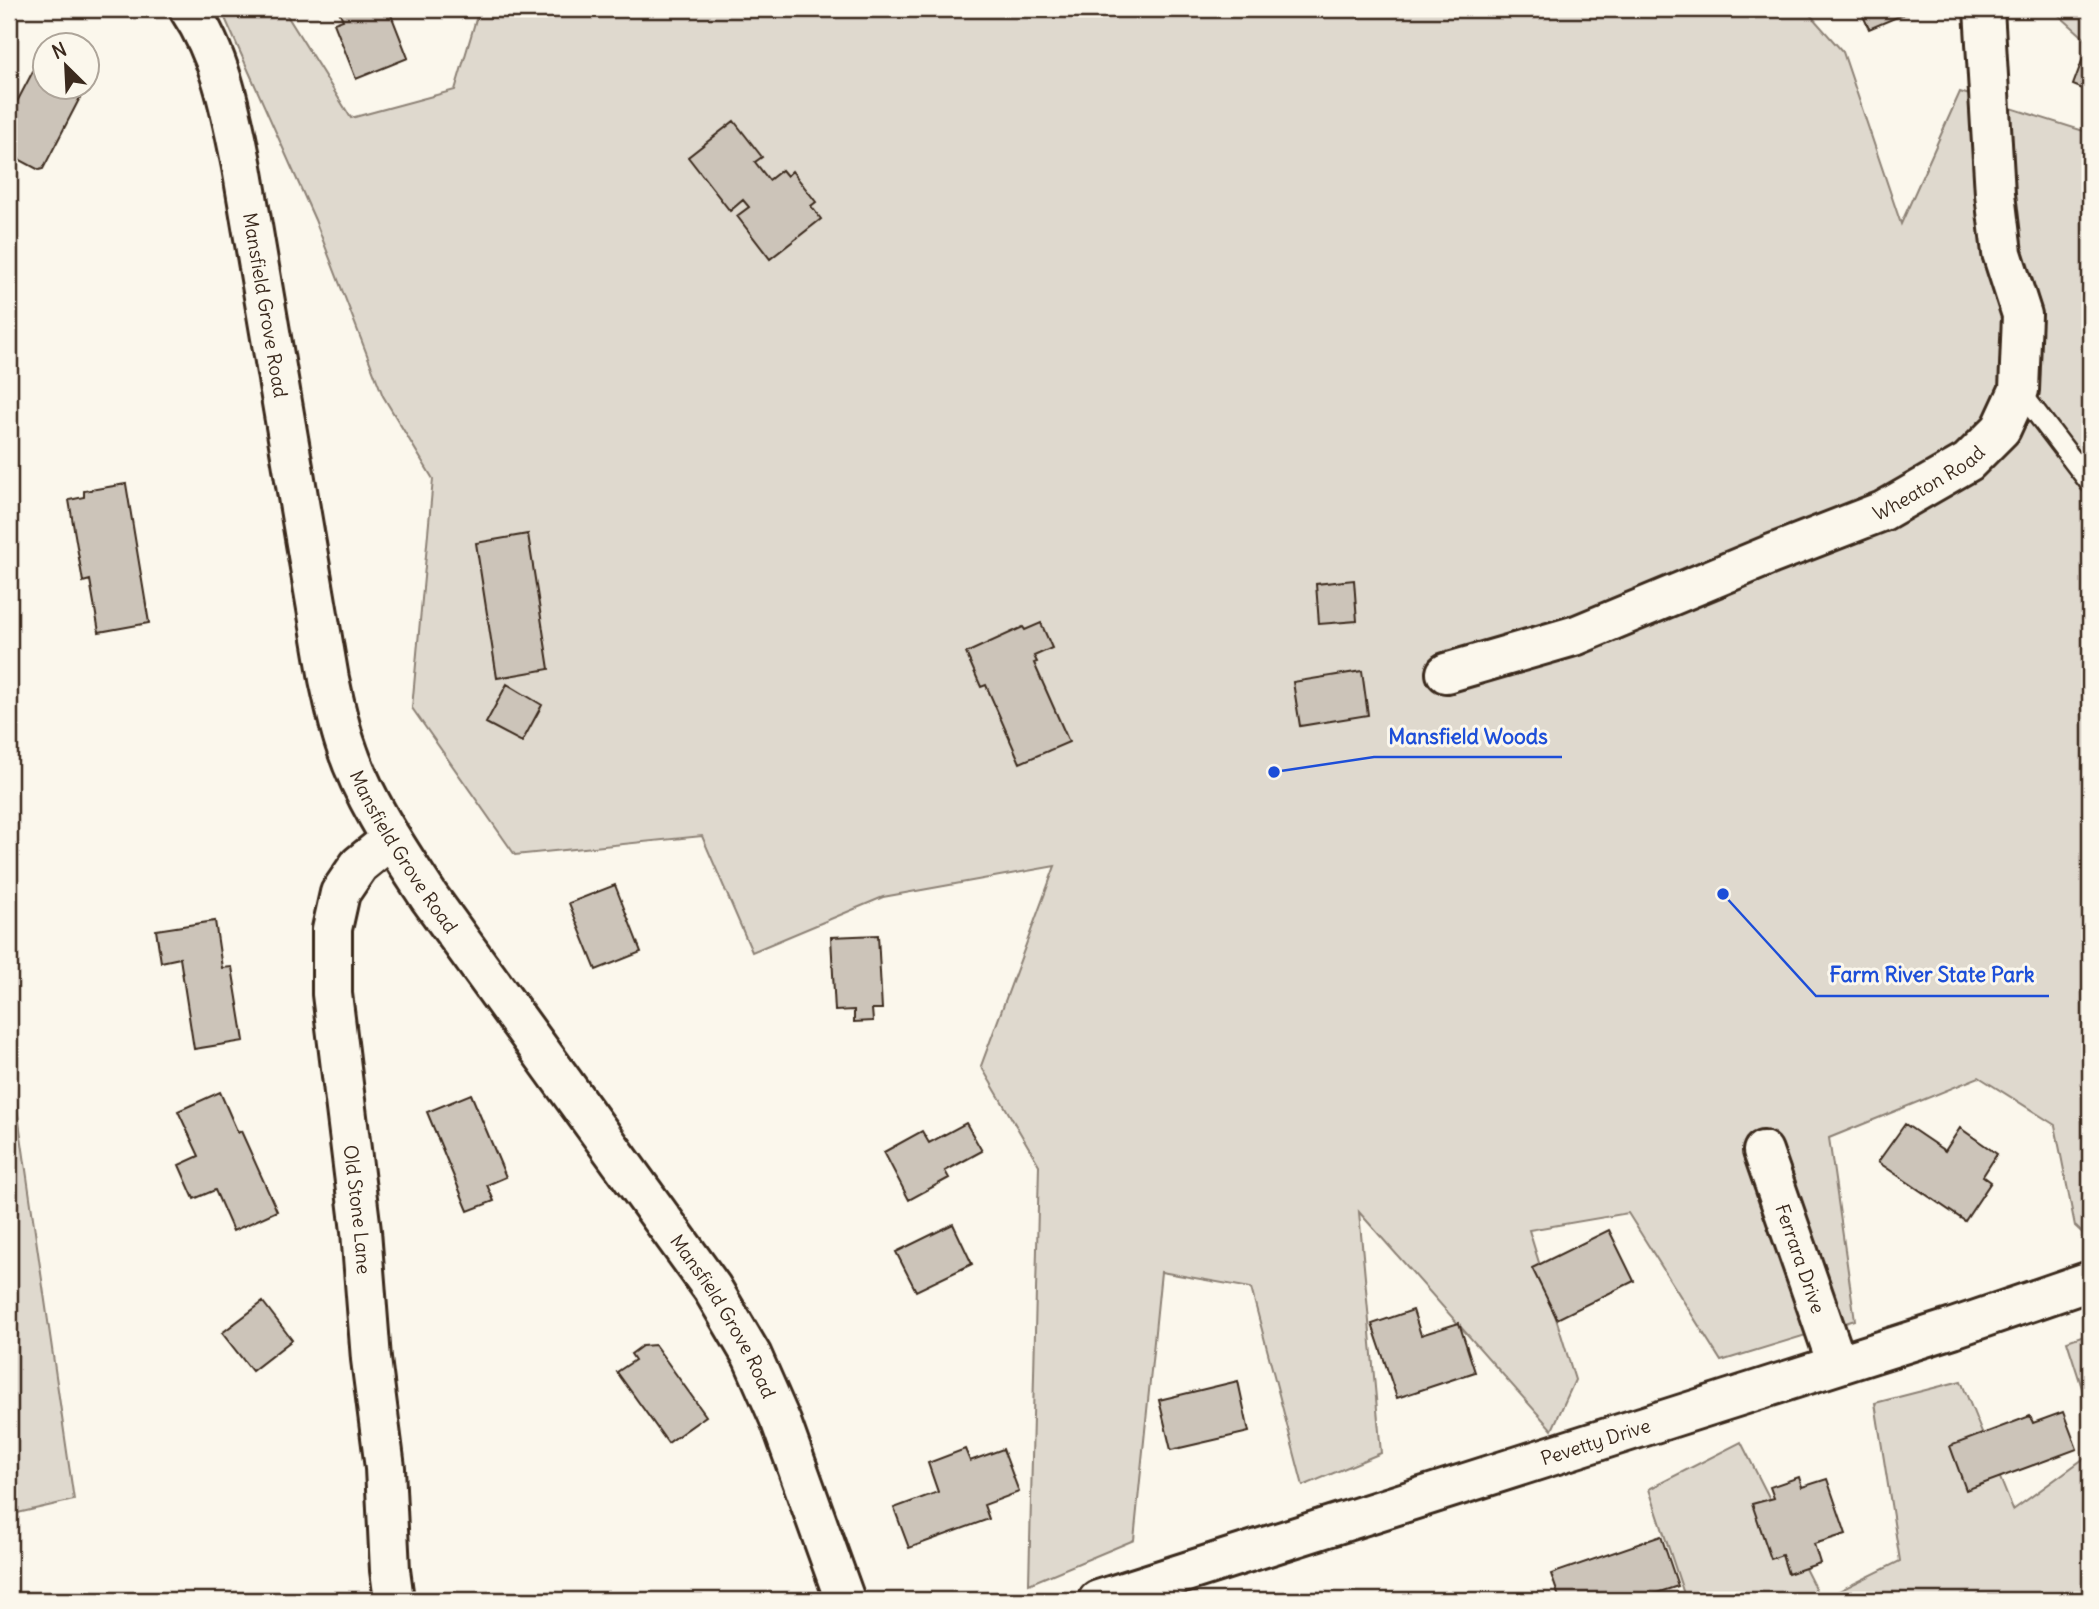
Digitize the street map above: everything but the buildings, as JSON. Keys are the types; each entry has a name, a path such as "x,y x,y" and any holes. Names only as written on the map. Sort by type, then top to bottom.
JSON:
{"street":[{"name":"Mansfield Grove Road","path":"188,9 223,81 237,142 316,610 345,744 391,839 429,897 712,1288 751,1356 781,1422 845,1600"},
{"name":"Wheaton Road","path":"1446,673 1577,635 1883,511 1968,462 2001,429 2019,390 2022,315 2003,253 1996,206 1984,9"},
{"name":"Old Stone Lane","path":"391,839 359,865 340,892 332,929 332,994 361,1231 371,1359 385,1468 394,1600"},
{"name":"Ferrara Drive","path":"1763,1151 1838,1364"},
{"name":"Pevetty Drive","path":"1098,1600 2010,1309 2090,1281"}],"lane":[{"path":"2019,390 2090,483"}],"shaded area":[{"path":"221,9 283,9 351,118 455,90 479,9 1805,9 1843,52 1901,224 1960,92 2090,133 2090,1240 2075,1226 2055,1125 1979,1077 1829,1138 1855,1320 1721,1361 1628,1213 1529,1230 1575,1380 1552,1430 1359,1212 1381,1453 1303,1486 1251,1288 1161,1272 1134,1540 1029,1584 1039,1165 981,1066 1055,866 883,897 752,952 702,836 515,855 412,708 433,479 383,396 315,220"},
{"path":"2052,9 2090,9 2090,43"},
{"path":"9,1053 74,1500 9,1515"},
{"path":"2090,1333 2090,1413 2067,1341"},
{"path":"1961,1381 2013,1510 2090,1454 2090,1600 1821,1600 1900,1561 1875,1403"},
{"path":"1741,1442 1821,1600 1686,1600 1649,1489"}],"place":[{"name":"Mansfield Woods","path":"1274,772"},
{"name":"Farm River State Park","path":"1723,894"}]}
